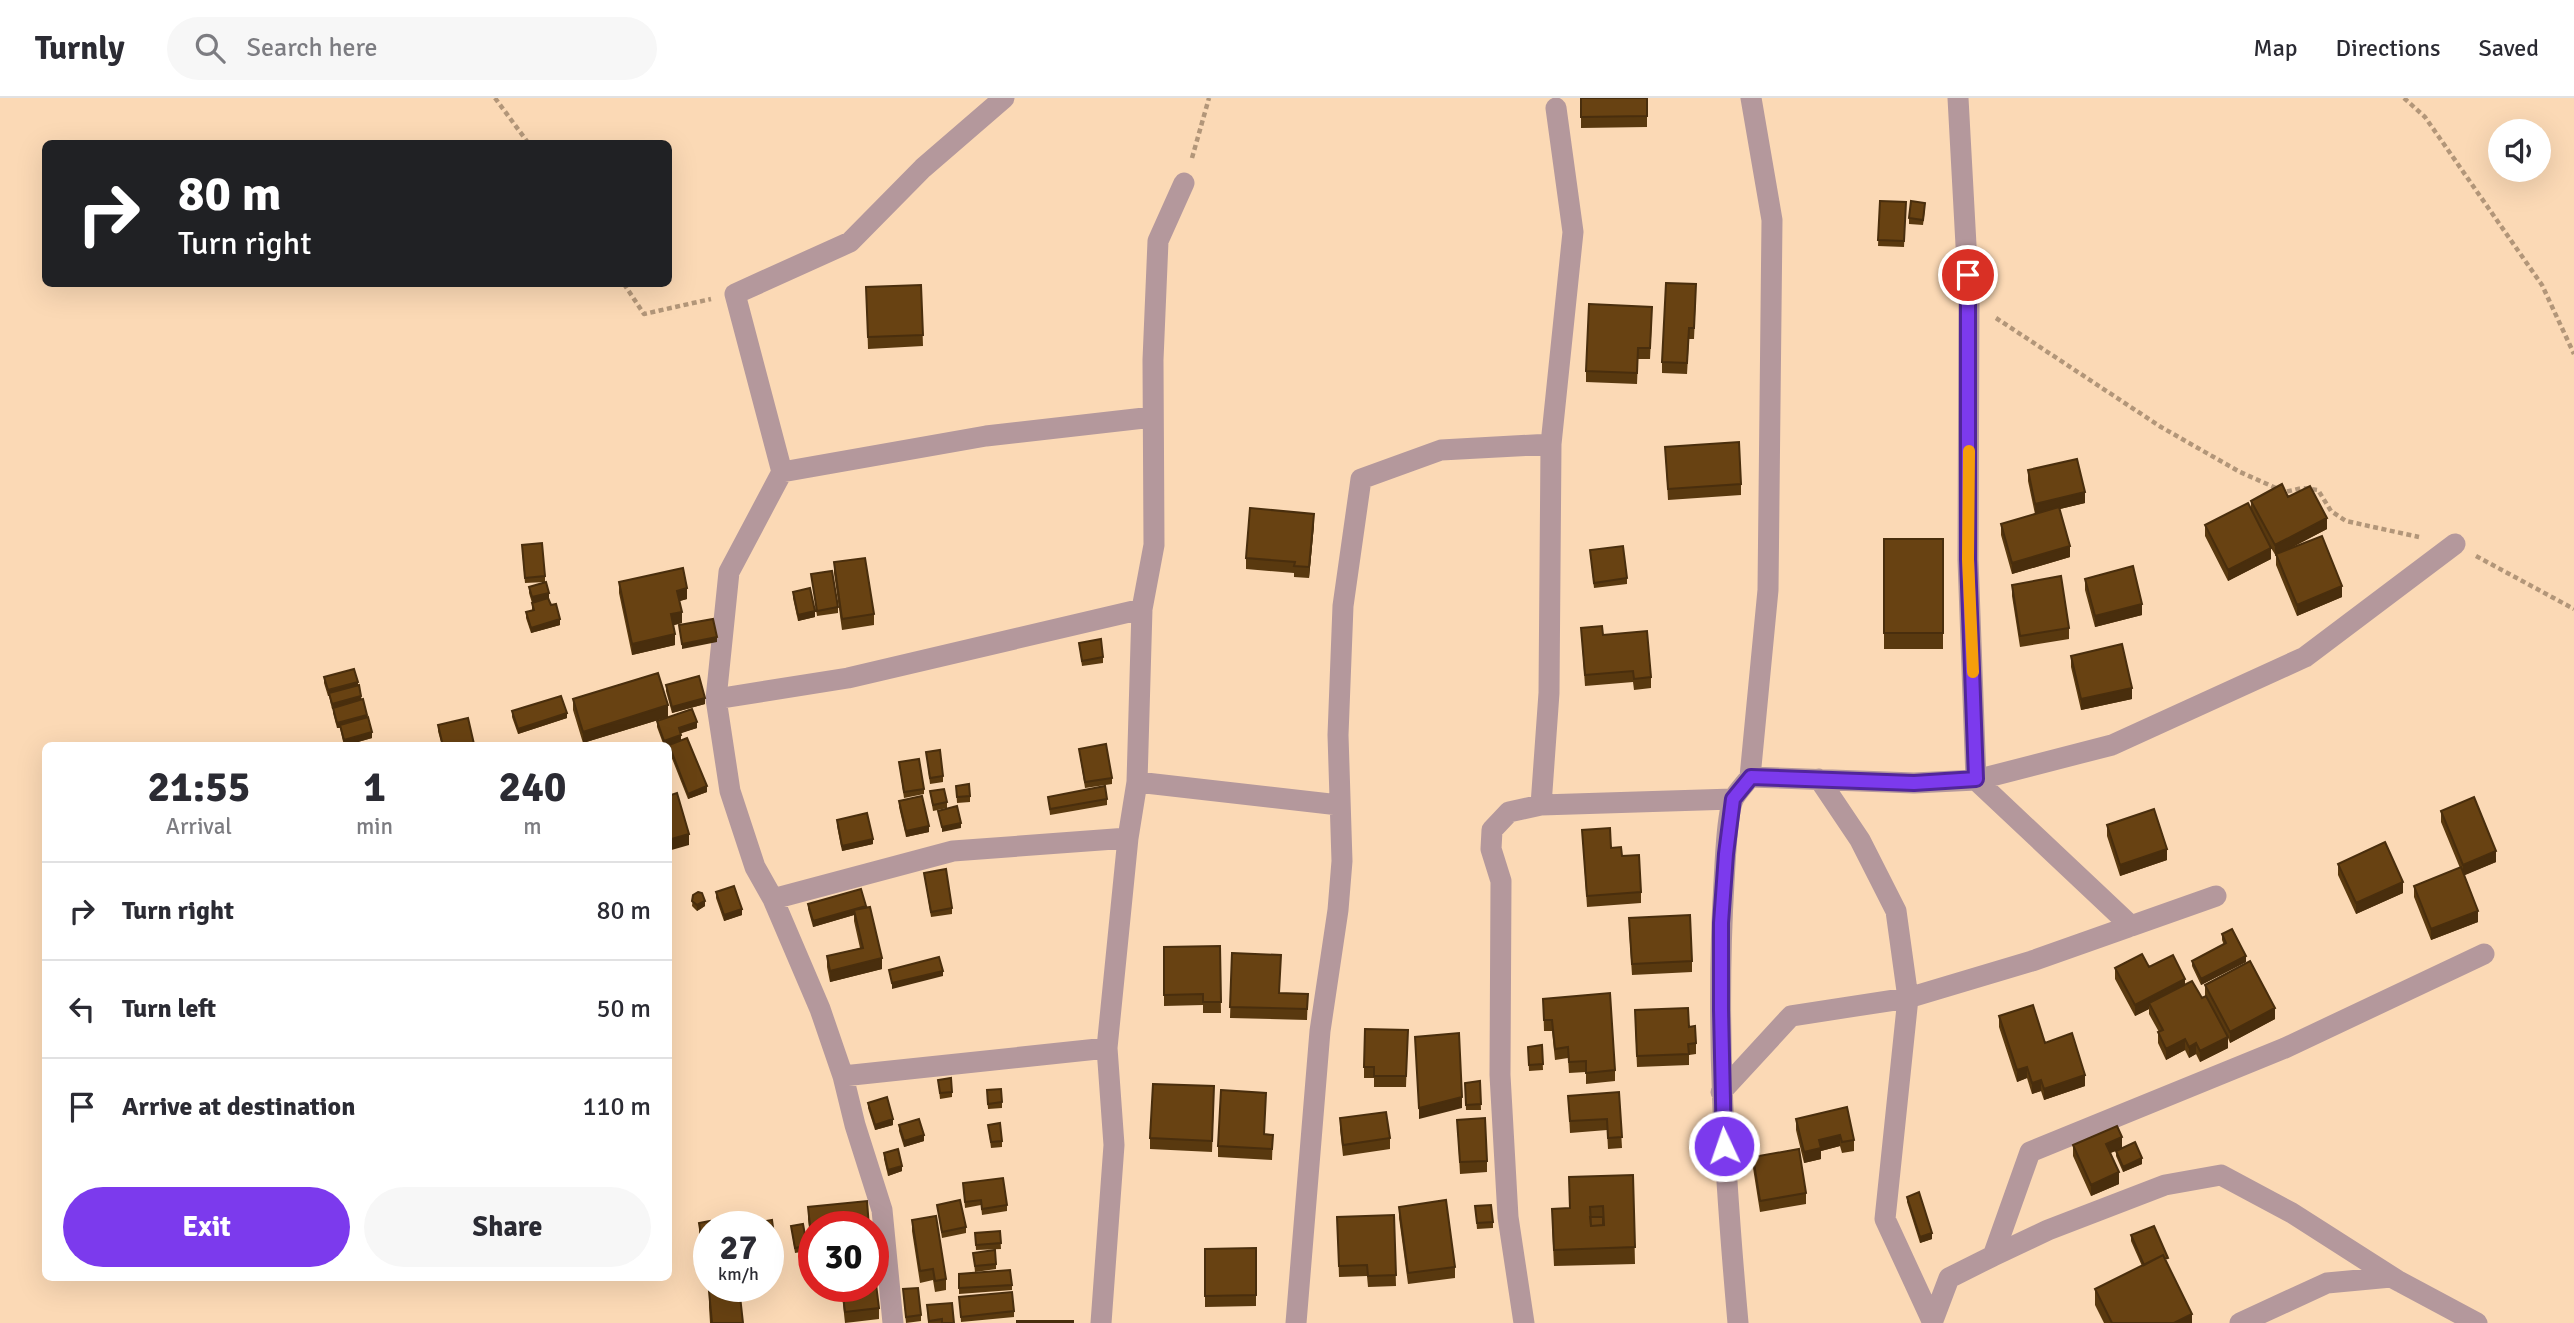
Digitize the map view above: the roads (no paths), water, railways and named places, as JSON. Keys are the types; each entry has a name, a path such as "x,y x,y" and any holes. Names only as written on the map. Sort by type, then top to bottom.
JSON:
{"street":[{"path":"893,1323 882,1210 855,1125 843,1076 820,1009 773,898 755,867 730,791 716,699 729,572 782,472 736,294 850,242 923,168 1004,98"},
{"path":"1738,1323 1721,1092 1721,923 1733,799 1751,777 1768,590 1772,315 1772,220 1751,98"},
{"path":"1958,98 1969,300 1968,559 1976,779 2131,926"},
{"path":"1541,805 1549,693 1551,444 1573,232 1556,108"},
{"path":"1101,1323 1114,1145 1107,1048 1128,838 1138,782 1142,609 1154,545 1153,417 1158,241 1184,183"},
{"path":"782,472 986,436 1153,417"},
{"path":"1296,1323 1320,1031 1338,911 1342,861 1338,735 1343,606 1361,479 1441,450 1551,444"},
{"path":"1751,777 1914,783 1976,779 2112,745 2305,657 2455,544"},
{"path":"716,699 848,678 1142,609"},
{"path":"1819,779 1860,840 1896,911 1908,998 1885,1219 1932,1322"},
{"path":"1138,782 1339,805"},
{"path":"1524,1323 1508,1217 1500,1075 1501,881 1491,849 1492,830 1509,812 1541,805 1733,799"},
{"path":"773,898 953,851 1128,838"},
{"path":"1721,1092 1791,1016 1908,998 2032,961 2216,896"},
{"path":"1993,1256 2030,1152 2285,1048 2484,954"},
{"path":"843,1076 1107,1048"},
{"path":"1932,1322 1949,1278 2048,1230 2165,1185 2221,1175 2292,1213 2400,1282"},
{"path":"2239,1323 2326,1283 2391,1277 2477,1323"}]}
